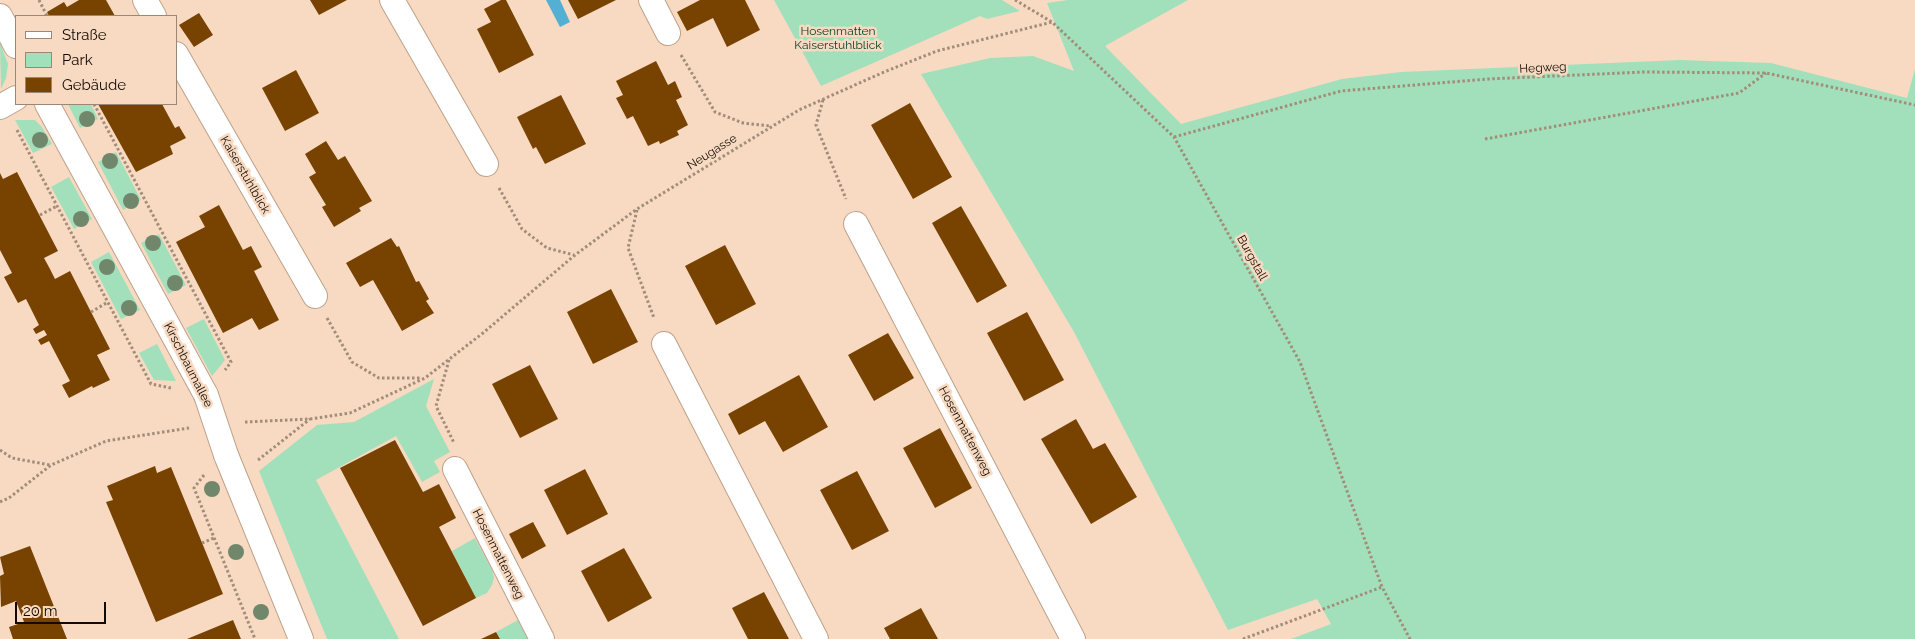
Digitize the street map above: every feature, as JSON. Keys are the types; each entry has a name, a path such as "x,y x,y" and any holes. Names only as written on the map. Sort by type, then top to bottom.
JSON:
{"street":[{"path":"0,4 10,0"},
{"path":"145,0 153,15"},
{"path":"392,0 486,164"},
{"path":"651,0 668,33"},
{"path":"0,16 15,44"},
{"name":"Kaiserstuhlblick","path":"178,58 314,296"},
{"name":"Kirschbaumallee","path":"48,105 206,395 226,455 301,639"},
{"name":"Hosenmattenweg","path":"856,224 1073,639"},
{"path":"664,344 816,639"},
{"name":"Hosenmattenweg","path":"455,469 542,639"}],"path":[{"path":"39,0 46,15"},
{"name":"Burgstall","path":"1015,0 1052,22 1174,137 1300,362 1382,587 1410,639"},
{"name":"Neugasse","path":"314,296 352,362 379,378 425,378 575,255 637,210 771,126 823,99 937,51 1052,22"},
{"path":"668,33 715,112 742,123 771,126"},
{"name":"Hegweg","path":"1174,137 1341,91 1488,79 1644,72 1766,73 1915,105"},
{"path":"1485,139 1739,93 1766,73"},
{"path":"823,99 816,125 856,224"},
{"path":"7,103 56,206 151,384 206,395 231,362 95,105"},
{"path":"486,164 522,229 547,248 575,255"},
{"path":"40,215 56,206"},
{"path":"637,210 628,248 664,344"},
{"path":"91,312 108,302"},
{"path":"449,359 436,406 460,453 455,469"},
{"path":"236,477 310,419"},
{"path":"0,450 12,458 51,466"},
{"path":"226,455 210,466 194,488 255,639"},
{"path":"202,543 214,538"},
{"path":"1243,639 1382,587"}],"green space":[{"name":"Hosenmatten Kaiserstuhlblick","path":"774,0 1002,0 1020,11 987,19 980,16 821,86"},
{"path":"1068,0 1188,0 1105,46 1181,124 1342,79 1401,72 1680,60 1771,63 1907,98 1915,69 1915,639 1291,639 1331,624 1317,599 1228,630 1074,332 921,74 990,58 1033,56 1074,71 1047,3"},
{"path":"0,43 8,64 6,78 1,89"},
{"path":"68,105 91,105 98,119 80,128"},
{"path":"15,120 35,120 42,127 52,144 33,153"},
{"path":"116,152 141,200 123,210 98,162"},
{"path":"69,177 92,219 74,229 51,187"},
{"path":"159,234 186,285 168,294 141,243"},
{"path":"109,252 140,310 121,319 91,262"},
{"path":"204,319 225,360 212,376 186,328"},
{"path":"157,344 176,381 154,380 139,353"},
{"path":"434,379 426,406 450,452 434,461 440,472 422,482 396,436 316,480 399,639 327,639 259,471 317,425 354,422"},
{"path":"475,538 492,570 494,578 487,593 476,598 452,551"},
{"path":"518,620 528,639 500,639 496,632"}],"water":[{"path":"546,0 560,0 570,22 560,27"}],"building":[{"path":"79,0 106,0 114,15 48,15 47,12 64,2 67,7"},
{"path":"310,0 347,0 319,15"},
{"path":"501,0 506,0 534,55 499,73 477,29 491,22 484,9"},
{"path":"568,0 616,0 578,19"},
{"path":"700,0 745,0 760,30 727,47 713,18 687,31 677,12"},
{"path":"199,13 213,35 194,47 179,25"},
{"path":"656,61 668,85 675,81 682,97 676,100 688,125 677,131 679,135 660,144 659,141 648,146 633,116 627,119 616,98 623,95 616,81"},
{"path":"296,70 319,113 285,131 262,88"},
{"path":"561,95 586,144 545,164 536,147 533,149 517,117"},
{"path":"910,103 952,177 913,199 871,125"},
{"path":"99,105 163,105 175,128 179,126 186,138 170,146 173,154 136,172"},
{"path":"326,141 338,160 345,156 372,201 359,208 361,211 334,227 322,207 326,205 309,177 316,173 305,154"},
{"path":"17,172 58,251 44,258 55,279 70,271 110,349 97,355 110,380 93,388 92,386 69,398 62,385 70,381 49,341 41,345 38,340 47,335 44,330 36,334 33,329 39,325 26,299 18,303 4,277 12,273 0,250 0,173 3,179"},
{"path":"219,205 243,250 251,246 262,267 254,271 279,320 259,330 252,318 223,333 176,242 205,227 199,216"},
{"path":"961,206 1007,286 977,303 932,223"},
{"path":"391,238 397,247 399,246 416,282 419,281 429,299 426,301 434,313 402,331 373,280 360,287 346,263"},
{"path":"725,245 756,304 716,325 685,266"},
{"path":"611,289 638,342 593,364 567,312"},
{"path":"1027,312 1064,380 1024,401 987,333"},
{"path":"888,333 914,378 874,401 848,355"},
{"path":"530,365 558,419 520,438 492,384"},
{"path":"799,375 828,427 783,452 765,421 739,435 728,414"},
{"path":"1076,419 1093,449 1105,443 1137,497 1091,524 1041,439"},
{"path":"940,428 972,488 935,508 903,448"},
{"path":"395,440 423,492 439,484 456,518 439,527 476,598 423,626 340,468"},
{"path":"155,466 157,473 171,467 223,594 156,622 106,502 113,500 107,486"},
{"path":"585,469 608,514 567,535 544,490"},
{"path":"857,471 889,531 852,550 820,490"},
{"path":"533,522 546,546 522,559 509,534"},
{"path":"30,546 67,639 13,639 9,627 24,622 16,601 1,607 0,576 4,574 0,557"},
{"path":"624,548 652,598 608,622 581,571"},
{"path":"764,592 789,639 748,639 732,608"},
{"path":"921,608 938,639 890,639 884,628"},
{"path":"233,620 241,639 187,639"},
{"path":"496,632 500,639 481,639"}]}
